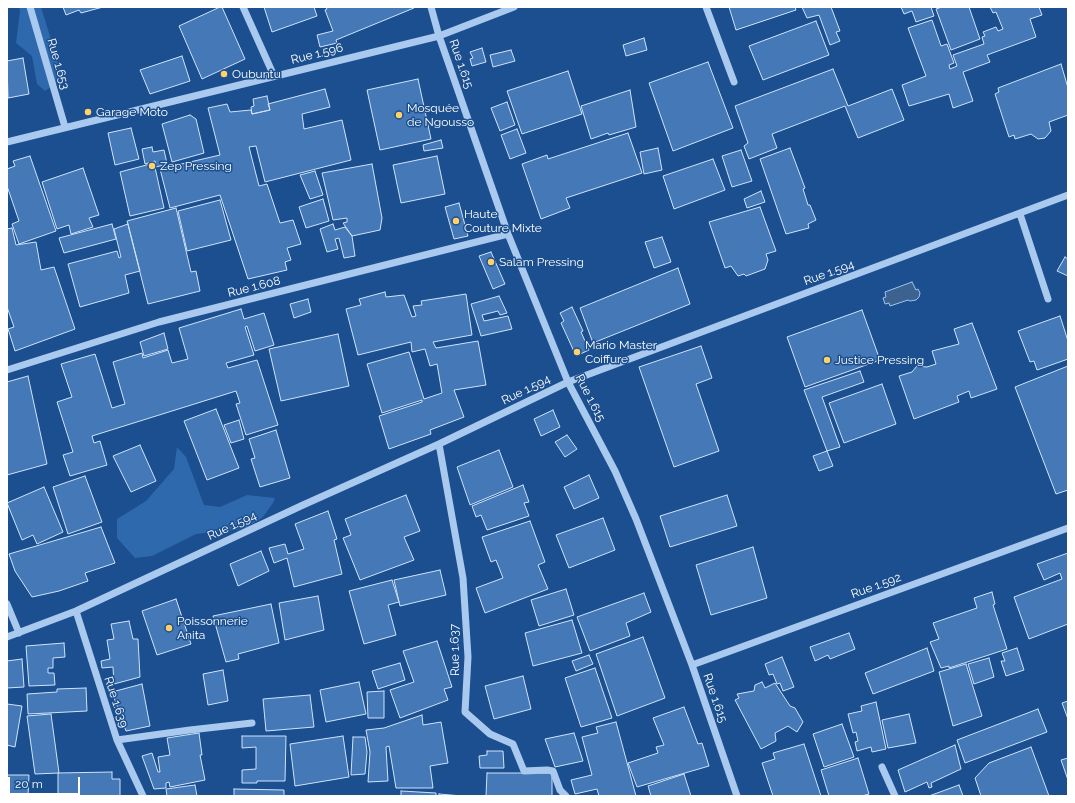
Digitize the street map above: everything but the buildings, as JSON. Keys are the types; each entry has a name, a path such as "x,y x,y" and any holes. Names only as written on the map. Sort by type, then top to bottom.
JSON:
{"street":[{"name":"Rue 1.653","path":"30,7 65,127"},
{"path":"243,7 274,76"},
{"name":"Rue 1.615","path":"431,7 439,36 508,234 568,382 615,471 636,519 692,665 737,796"},
{"name":"Rue 1.596","path":"7,142 439,36 514,7"},
{"path":"706,7 734,82"},
{"name":"Rue 1.594","path":"7,637 76,611 303,505 439,444 568,382 1068,196"},
{"path":"1020,214 1048,300"},
{"name":"Rue 1.608","path":"7,370 159,322 508,234"},
{"name":"Rue 1.637","path":"439,444 463,578 468,657 465,712 490,734 513,744 524,771 553,771 560,790 566,796"},
{"name":"Rue 1.592","path":"692,665 1068,528"},
{"path":"7,604 19,633"},
{"name":"Rue 1.639","path":"76,611 117,740 144,796"},
{"path":"117,740 252,723"},
{"path":"882,767 895,796"}],"shaded area":[{"path":"19,7 41,7 63,79 45,91 37,84 32,56 16,43 20,11"},
{"path":"912,282 916,290 918,289 920,293 916,300 908,300 890,306 889,303 885,304 883,298 886,297 885,292"},
{"path":"177,447 186,457 204,505 220,507 247,495 275,498 263,517 244,529 196,534 152,556 135,558 117,538 117,519 146,501 174,469"}],"place":[{"name":"Oubuntu","path":"224,74"},
{"name":"Garage Moto","path":"88,112"},
{"name":"Mosquée de Ngousso","path":"399,115"},
{"name":"Zep Pressing","path":"152,166"},
{"name":"Haute Couture Mixte","path":"456,221"},
{"name":"Salam Pressing","path":"491,262"},
{"name":"Mario Master Coiffure","path":"577,352"},
{"name":"Justice Pressing","path":"827,360"},
{"name":"Poissonnerie Anita","path":"169,628"}]}
